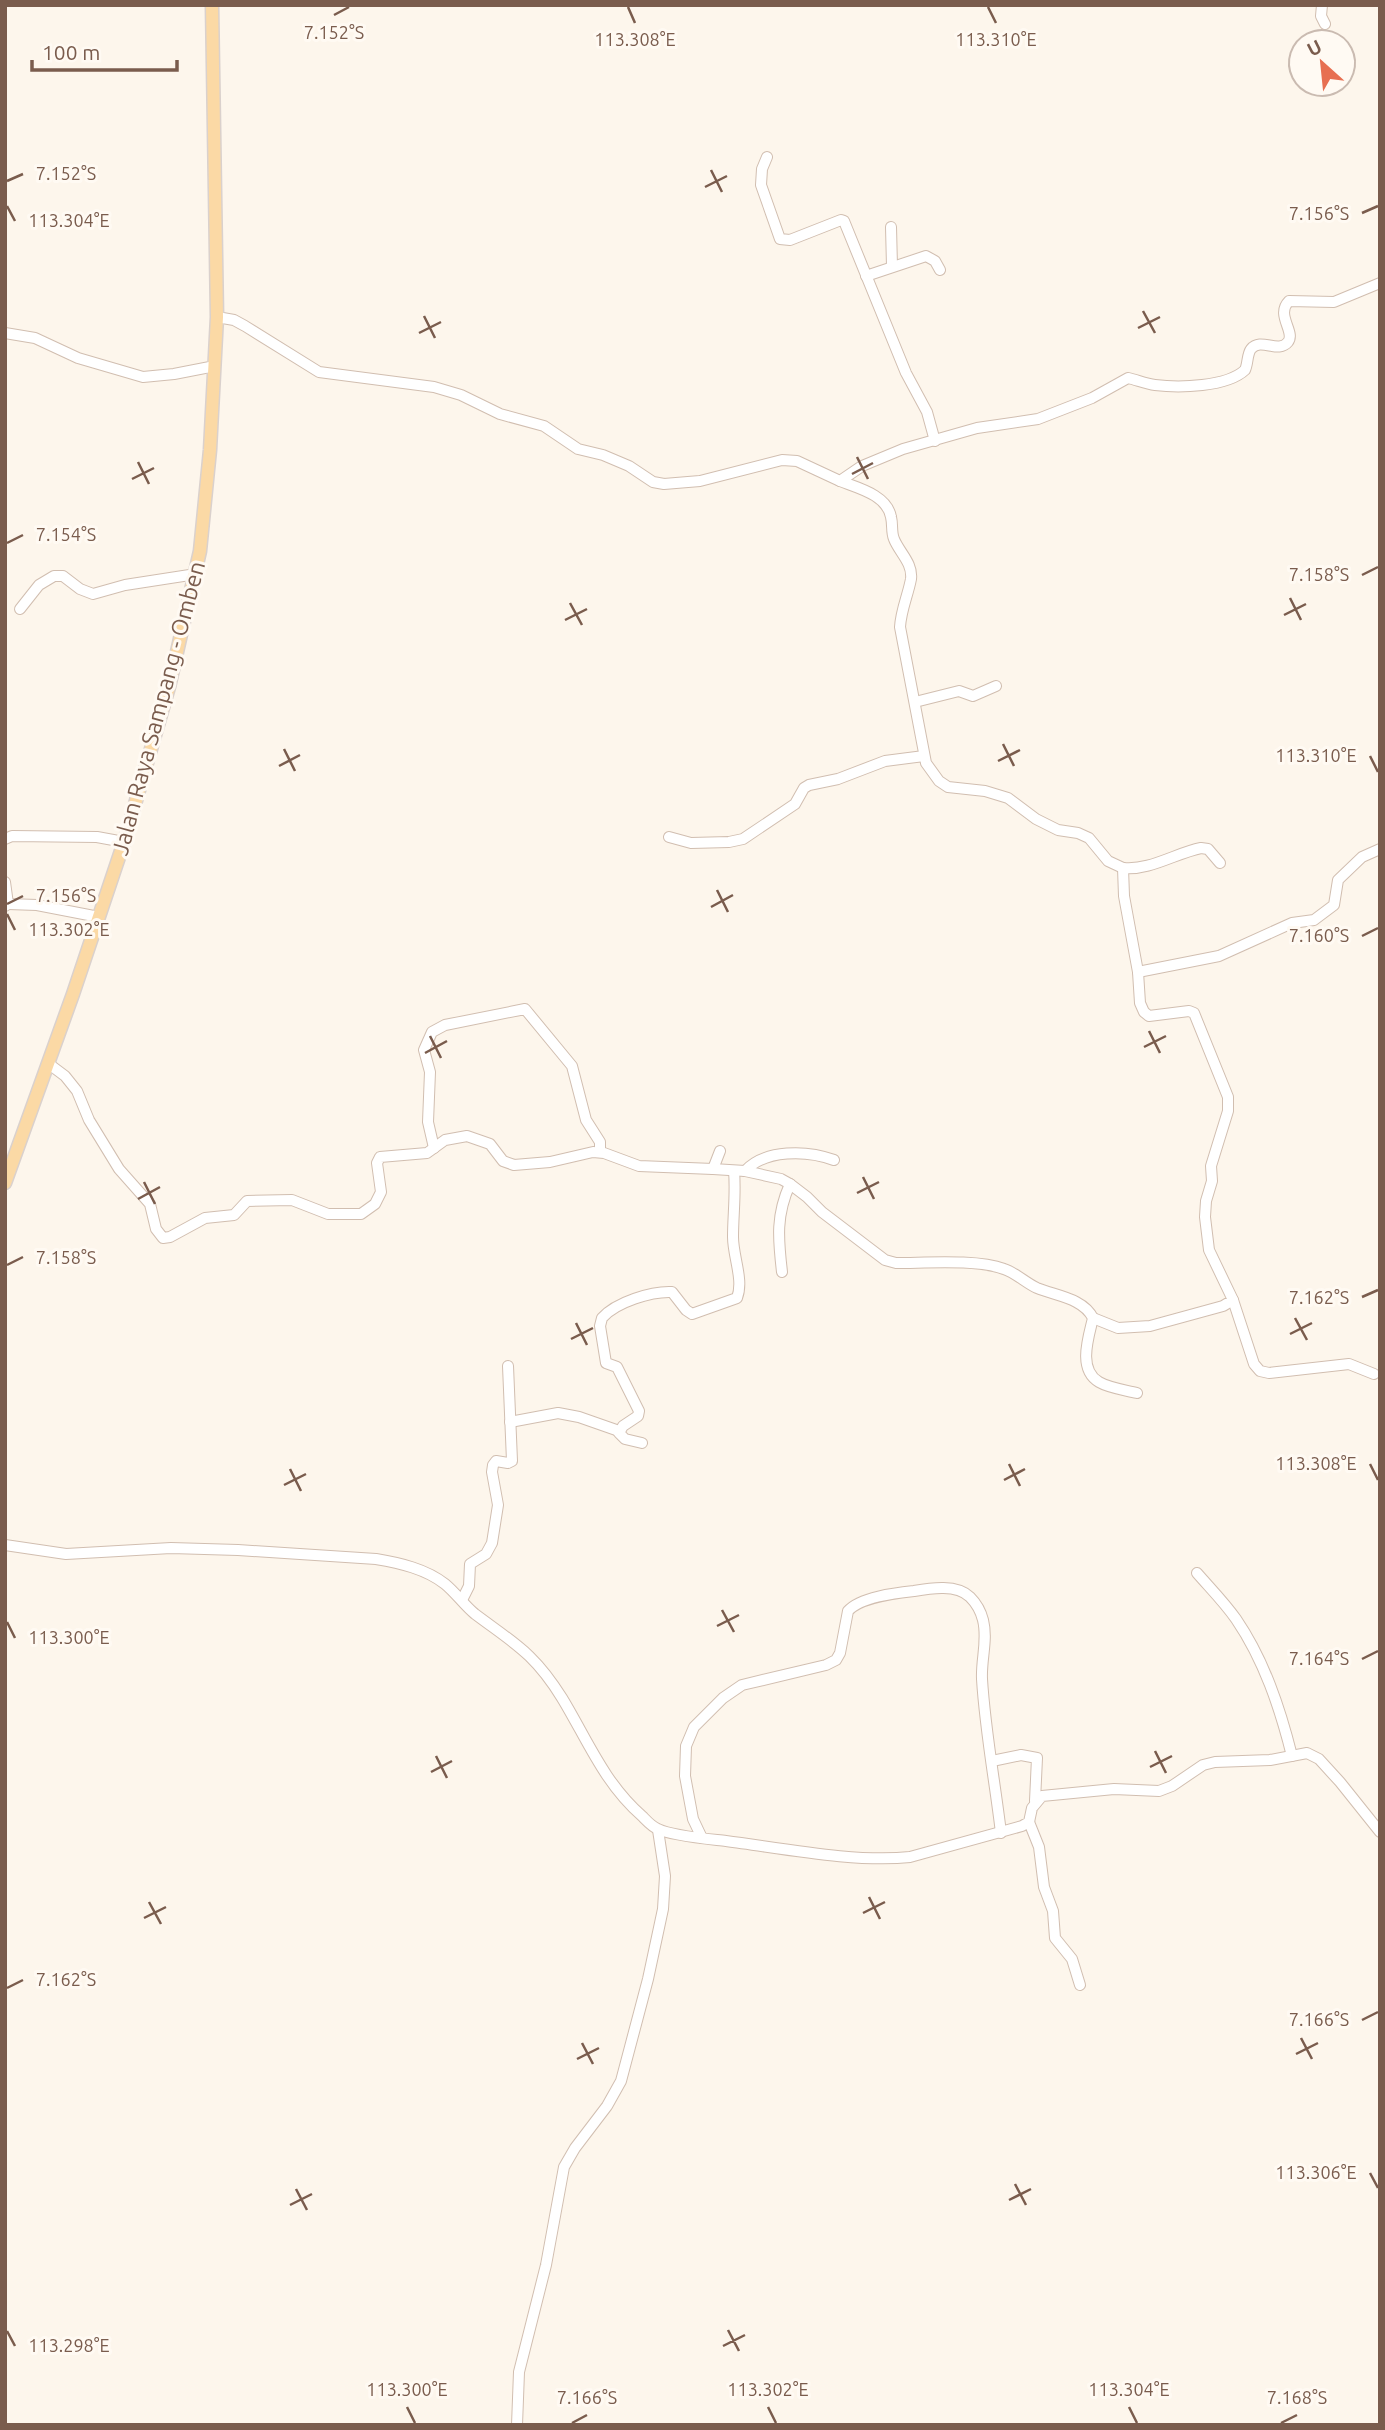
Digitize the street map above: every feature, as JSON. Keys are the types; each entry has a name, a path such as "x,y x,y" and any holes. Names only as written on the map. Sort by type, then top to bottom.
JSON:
{"main road":[{"name":"Jalan Raya Sampang - Omben","path":"5,1183 124,842 169,687 201,551 217,317 212,5"}],"street":[{"path":"1322,5 1321,16 1325,24"},
{"path":"767,158 762,169 761,185 780,239 790,240 844,221 906,373 927,412 936,441"},
{"path":"891,227 892,266"},
{"path":"866,276 926,256 936,261 940,270"},
{"path":"840,481 879,458 977,428 1038,419 1092,398 1128,378 1151,385 1167,386 1228,380 1245,370 1249,353 1254,346 1277,346 1289,341 1290,335 1283,314 1289,301 1334,302 1380,283"},
{"path":"217,317 234,320 319,372 426,386 461,395 500,414 544,426 578,449 617,460 653,482 664,484 700,481 782,460 797,461 879,498 891,515 892,537 910,566 911,577 901,609 900,627 924,756 932,773 948,787 985,791 1008,799 1036,819 1058,830 1078,832 1089,838 1108,861 1124,868 1131,869 1201,848 1208,849 1220,863"},
{"path":"5,333 35,338 87,361 143,377 215,366"},
{"path":"20,609 39,585 54,576 63,576 80,589 93,594 125,584 196,574"},
{"path":"915,702 959,691 973,696 996,686"},
{"path":"669,837 691,843 743,839 795,804 804,788 809,785 838,779 885,761 924,756"},
{"path":"5,839 12,836 76,837 124,842"},
{"path":"1138,972 1219,956 1292,923 1314,919 1334,905 1338,880 1362,858 1380,849"},
{"path":"1124,868 1124,896 1138,972 1140,1003 1146,1015 1189,1011 1196,1015 1228,1097 1228,1111 1211,1166 1212,1181 1205,1217 1209,1250 1233,1300 1254,1364 1262,1372 1269,1373 1349,1364 1374,1374"},
{"path":"5,882 7,904 37,905 99,917"},
{"path":"434,1148 428,1122 430,1072 424,1050 429,1036 445,1025 525,1009 572,1066 586,1120 600,1142 600,1152"},
{"path":"48,1064 65,1076 77,1091 89,1120 119,1168 150,1204 156,1229 163,1238 170,1237 205,1217 234,1215 247,1201 292,1200 328,1214 361,1214 375,1203 381,1192 377,1163 380,1157 427,1153 445,1140 457,1137 476,1138 490,1144 503,1161 514,1165 550,1162 600,1152 639,1166 740,1171 781,1179 807,1196 822,1213 885,1260 896,1263 978,1264 1004,1269 1037,1288 1078,1304 1093,1318 1113,1327 1150,1326 1223,1306 1233,1300"},
{"path":"713,1169 720,1151"},
{"path":"619,1431 638,1416 639,1411 617,1367 607,1363 600,1326 602,1318 615,1308 651,1294 673,1292 692,1314 737,1298 738,1264 733,1241 740,1171 756,1160 776,1156 810,1154 834,1160"},
{"path":"782,1272 779,1220 790,1184"},
{"path":"1093,1318 1087,1339 1091,1376 1102,1383 1137,1393"},
{"path":"462,1600 469,1586 470,1564 486,1554 492,1543 498,1505 492,1467 496,1461 512,1461 508,1366"},
{"path":"510,1422 563,1413 619,1431 625,1439 642,1443"},
{"path":"5,1545 66,1554 171,1548 376,1559 397,1563 433,1577 475,1613 513,1639 540,1665 615,1790 658,1830 833,1854 898,1859 1001,1833 1029,1822"},
{"path":"1197,1573 1238,1622 1275,1695 1292,1756"},
{"path":"702,1838 692,1819 685,1776 686,1746 694,1727 723,1698 742,1685 826,1665 836,1660 840,1653 849,1609 877,1597 935,1588 960,1591 970,1596 984,1622 982,1677 1001,1833"},
{"path":"1035,1801 1042,1796 1056,1793 1114,1789 1159,1791 1172,1786 1203,1765 1270,1760 1307,1753 1319,1759 1380,1832"},
{"path":"992,1761 1021,1755 1037,1758 1035,1801 1029,1822 1039,1847 1044,1887 1053,1911 1055,1938 1072,1959 1080,1985"},
{"path":"517,2425 519,2372 547,2265 564,2167 607,2106 621,2081 648,1979 663,1909 665,1876 658,1830"}]}
